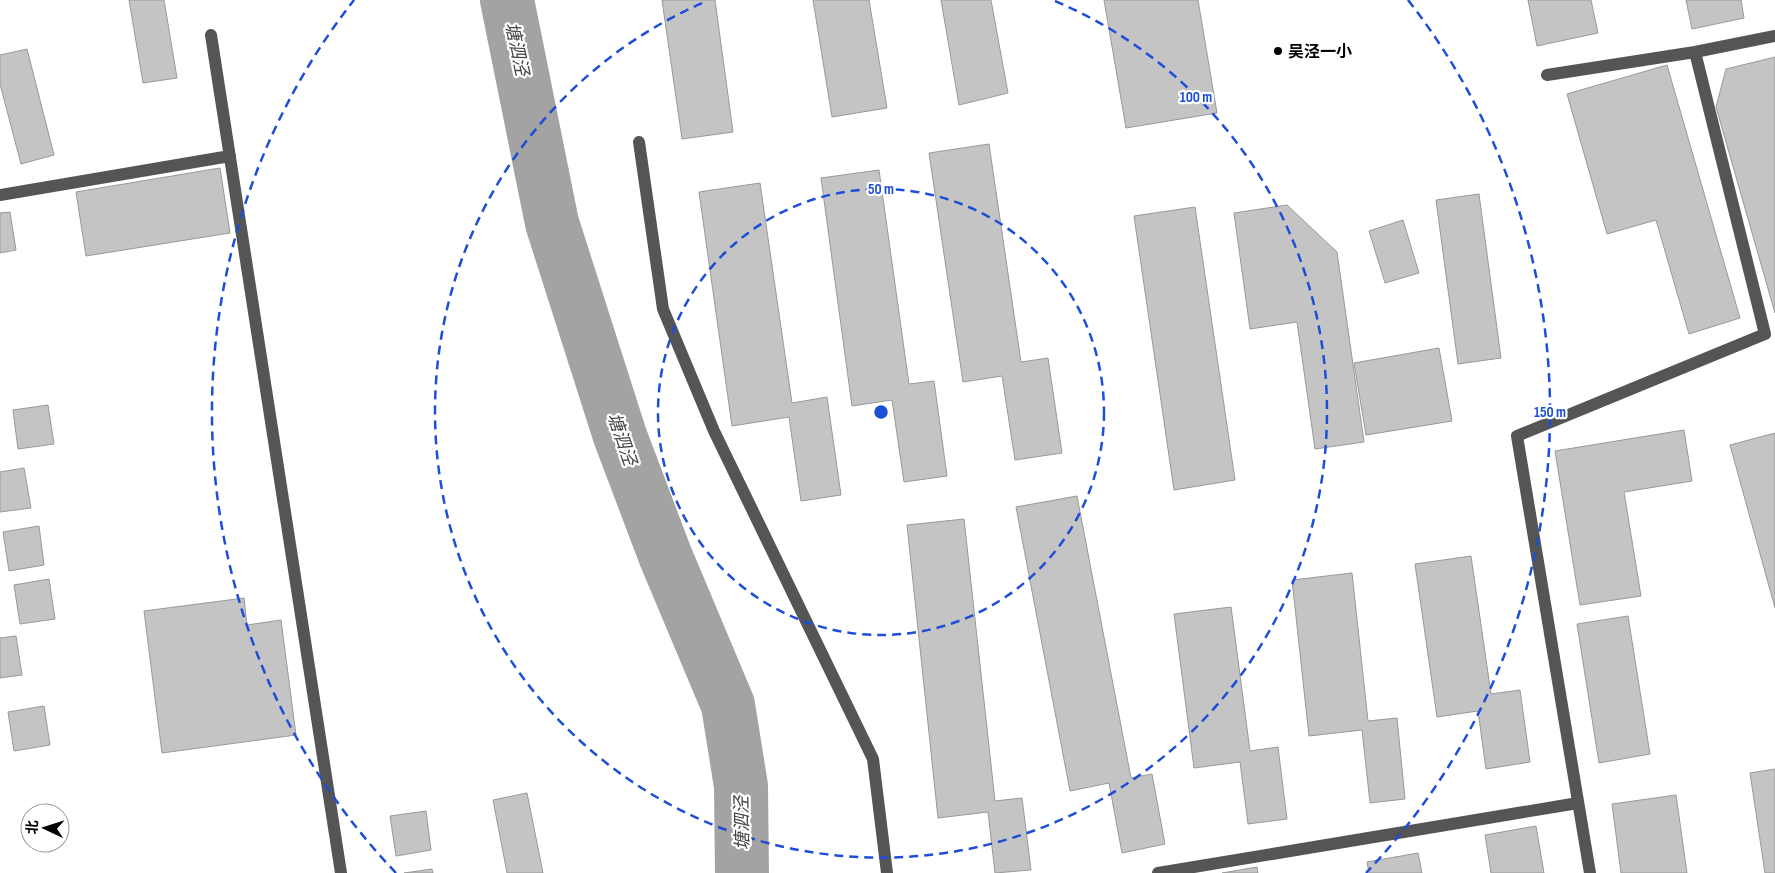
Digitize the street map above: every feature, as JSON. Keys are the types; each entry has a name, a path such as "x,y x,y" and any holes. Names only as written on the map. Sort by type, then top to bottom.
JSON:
{"lane":[{"path":"211,35 341,873"},
{"path":"1547,76 1695,52 1775,36"},
{"path":"1590,873 1518,436 1770,333 1695,52"},
{"path":"639,142 663,309 714,431 873,758 887,873"},
{"path":"0,195 230,156"},
{"path":"1158,873 1578,803"}],"building":[{"path":"129,0 164,0 177,78 143,83"},
{"path":"662,0 715,0 733,132 682,139"},
{"path":"813,0 869,0 887,108 832,117"},
{"path":"941,0 991,0 1008,93 959,105"},
{"path":"1104,0 1198,0 1217,113 1126,128"},
{"path":"1528,0 1591,0 1598,33 1537,46"},
{"path":"1686,0 1741,0 1744,18 1692,29"},
{"path":"27,49 54,155 21,164 0,84 0,55"},
{"path":"1775,57 1775,313 1716,107 1726,69"},
{"path":"1667,65 1740,318 1689,334 1656,220 1607,234 1567,94"},
{"path":"989,144 1021,362 1048,358 1062,453 1015,460 1002,376 963,382 929,153"},
{"path":"220,168 230,233 86,256 76,192"},
{"path":"879,170 909,384 934,381 947,476 904,482 892,400 852,406 821,178"},
{"path":"760,183 792,403 827,397 841,495 801,501 789,417 732,426 699,192"},
{"path":"1479,194 1501,358 1458,364 1436,200"},
{"path":"1287,205 1337,252 1364,442 1315,449 1297,322 1250,329 1234,213"},
{"path":"1195,207 1235,480 1174,490 1134,216"},
{"path":"10,212 16,250 0,253 0,213"},
{"path":"1403,220 1419,273 1385,283 1369,231"},
{"path":"1439,348 1452,421 1366,435 1354,363"},
{"path":"48,405 54,444 18,449 13,410"},
{"path":"1684,430 1692,481 1624,492 1641,596 1580,605 1555,451"},
{"path":"1775,433 1775,608 1730,445"},
{"path":"24,468 31,508 0,512 0,472"},
{"path":"1077,496 1131,778 1152,774 1165,844 1122,853 1109,783 1070,791 1016,507"},
{"path":"964,519 995,801 1022,798 1031,870 995,873 988,812 938,818 907,525"},
{"path":"39,526 44,565 9,571 3,532"},
{"path":"1471,556 1491,694 1520,690 1530,762 1486,769 1478,711 1437,717 1415,564"},
{"path":"1352,573 1368,721 1397,718 1405,799 1370,803 1362,730 1309,736 1292,580"},
{"path":"49,579 55,619 20,624 14,585"},
{"path":"244,598 247,625 281,620 296,735 162,753 144,611"},
{"path":"1231,607 1250,751 1278,747 1287,819 1248,824 1240,762 1194,768 1174,614"},
{"path":"1628,616 1650,754 1599,763 1577,624"},
{"path":"16,636 22,675 0,678 0,638"},
{"path":"44,706 50,745 14,751 8,712"},
{"path":"1775,769 1775,873 1765,873 1750,773"},
{"path":"527,793 543,873 507,873 493,800"},
{"path":"1676,795 1687,873 1621,873 1612,804"},
{"path":"426,811 431,850 396,856 390,816"},
{"path":"1536,826 1544,873 1491,873 1485,835"},
{"path":"1418,853 1422,873 1369,873 1367,862"},
{"path":"1257,867 1258,873 1222,873"},
{"path":"432,869 433,873 404,873"}],"waterway":[{"name":"塘泗泾","path":"507,0 552,223 620,436 665,555 728,705 741,786 742,873"}],"place":[{"name":"吴泾一小","path":"1278,51"}]}
